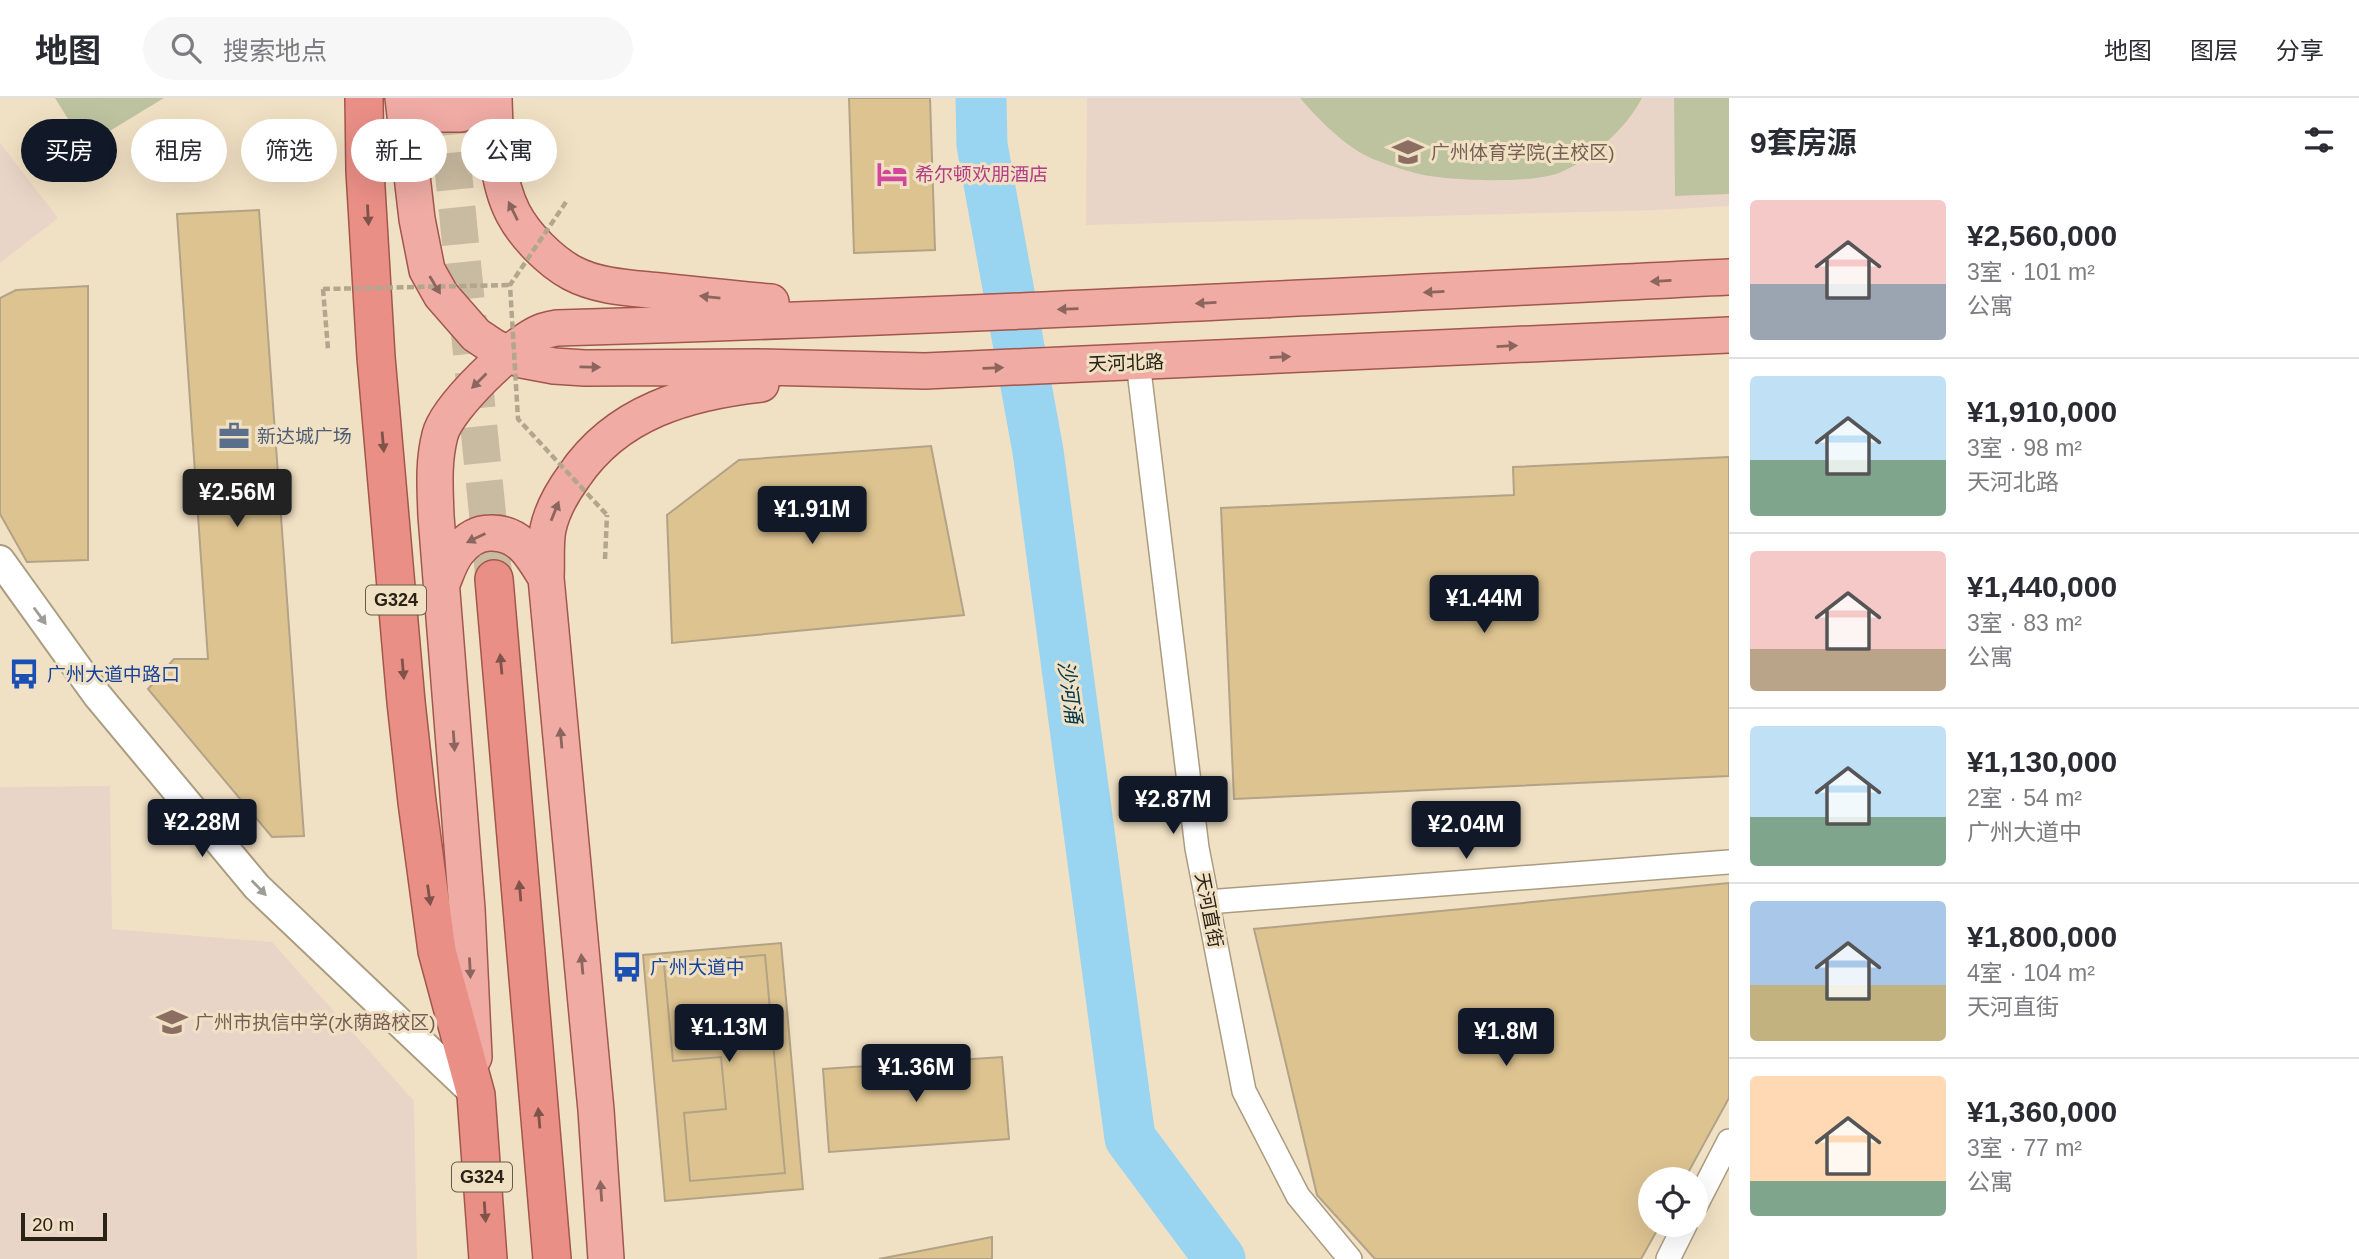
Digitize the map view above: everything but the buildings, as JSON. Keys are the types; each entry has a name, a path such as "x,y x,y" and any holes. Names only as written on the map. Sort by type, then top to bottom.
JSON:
{"highway":[{"name":"G324","path":"364,98 365,171 376,357 416,802 437,951 476,1095 488,1259"},
{"path":"494,579 552,1259"}],"main road":[{"path":"403,98 416,219 426,270 441,295 476,335 521,351"},
{"path":"416,98 430,112 442,114 461,114 475,108 481,98"},
{"path":"494,98 500,168 505,193 513,213 525,231 549,256 573,274 612,286 719,298 925,314"},
{"path":"476,1095 467,909 434,467 441,432 468,392 488,371 557,328 809,321 1729,277"},
{"name":"天河北路","path":"521,351 584,368 758,367 925,371 1729,335"},
{"path":"606,1259 596,1110 546,578 548,529 557,504 585,459 603,440 632,419 667,405 719,391 757,385 925,371"},
{"path":"441,586 456,552 470,538 484,533 502,532 518,540 531,553 546,578"}],"street":[{"name":"天河直街","path":"1138,362 1196,848 1244,1091 1297,1196 1350,1259"},
{"path":"0,560 97,695 257,887 476,1095"},
{"path":"1207,902 1729,862"},
{"path":"1708,1182 1729,1141"},
{"path":"1668,1259 1679,1237"}],"path":[{"path":"566,202 510,285 518,419 607,514 606,559"},
{"path":"328,349 323,289 510,285"}],"shaded area":[{"name":"广州体育学院(主校区)","path":"1087,98 1729,98 1729,206 1086,225"},
{"path":"0,143 21,170 21,182 30,182 58,218 0,263"},
{"name":"广州市执信中学(水荫路校区)","path":"110,786 112,929 272,942 414,1101 417,1259 0,1259 0,787"}],"green space":[{"path":"55,98 164,98 117,127 117,119 68,119"},
{"path":"1300,98 1642,98 1617,132 1595,152 1571,167 1559,173 1529,179 1487,180 1428,176 1372,158 1335,134"},
{"path":"1674,98 1729,98 1729,194 1675,196"}],"waterway":[{"name":"沙河涌","path":"981,98 982,145 1038,451 1130,1138 1220,1259"}],"tunnel":[{"path":"446,98 494,579"}],"place":[{"name":"广州体育学院(主校区)","path":"1408,152"},
{"name":"希尔顿欢朋酒店","path":"892,174"},
{"name":"新达城广场","path":"234,436"},
{"name":"广州大道中路口","path":"24,674"},
{"name":"广州大道中","path":"627,967"},
{"name":"广州市执信中学(水荫路校区)","path":"172,1022"}]}
